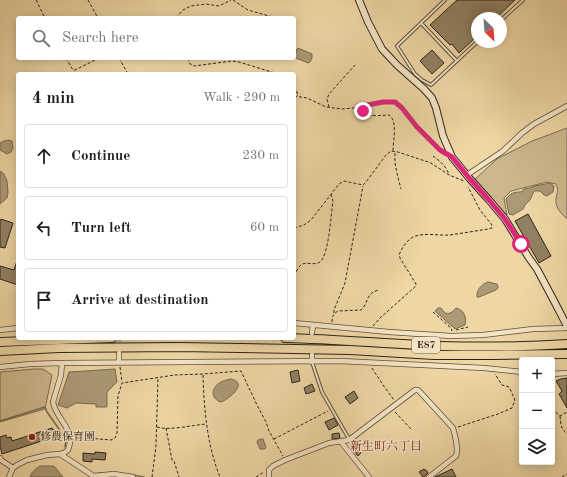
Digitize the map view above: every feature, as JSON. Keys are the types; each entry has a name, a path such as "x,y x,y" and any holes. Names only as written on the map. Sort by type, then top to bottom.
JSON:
{"highway":[{"path":"0,337 10,336 17,341"},
{"name":"E87","path":"296,338 440,346 567,344"},
{"path":"0,342 49,340"},
{"name":"E87","path":"0,351 59,348 179,347 350,350 434,355 495,356 567,354"}],"street":[{"path":"296,323 371,331 451,336 483,335 533,329 567,327 554,298 505,219 468,178 452,157 443,136 432,98 424,89 397,66 382,49 368,22 359,0"},
{"path":"468,178 503,151 534,124 567,106"},
{"path":"312,333 313,325"},
{"path":"0,330 16,328"},
{"path":"119,353 119,362"},
{"path":"312,356 312,362"},
{"path":"0,367 62,363 340,361 519,372"},
{"path":"9,477 13,468 27,460 47,455 60,454 68,450 70,438 62,420 53,407 53,402 61,375 62,363"},
{"path":"555,374 567,373"},
{"path":"269,474 273,466 285,460 329,443 349,440 415,390 418,390 453,428 457,452 456,456 429,477"},
{"path":"341,442 369,477"},
{"path":"60,454 94,476 114,474 133,477"},
{"path":"0,458 13,468"}],"lane":[{"path":"445,0 397,46 415,74 431,85 471,48"},
{"path":"507,15 523,0"},
{"path":"421,23 457,61"},
{"path":"312,362 322,392 349,440"}],"path":[{"path":"36,0 44,16"},
{"path":"88,0 97,16"},
{"path":"178,16 183,10 191,6 206,4 219,6 232,0 248,10 269,16"},
{"path":"67,60 73,70 95,60"},
{"path":"120,60 127,72"},
{"path":"189,60 190,64 194,66 239,62 272,72"},
{"path":"329,107 327,99 329,94 355,65"},
{"path":"296,89 298,97"},
{"path":"296,94 298,97 307,98 326,107 342,109 383,102 395,102 440,150 452,157"},
{"path":"363,106 363,111 366,114 371,116 390,115 394,120 394,158 401,189"},
{"path":"332,327 334,310 345,284 363,185 386,155 391,151 431,163 449,175 464,182 468,178"},
{"path":"433,156 446,168 449,175"},
{"path":"371,331 380,318 416,286 400,258 406,242 412,238 424,235 449,235 492,228 492,224 477,205 469,188 468,178"},
{"path":"296,228 304,226 311,220 341,182 344,181 363,185"},
{"path":"296,273 301,265 316,264 320,262 326,253 332,201 331,194"},
{"path":"334,313 338,311 361,310 369,296 379,290"},
{"path":"433,312 452,328 451,336"},
{"path":"452,331 468,327"},
{"path":"70,438 111,440 115,438 117,433 118,396 122,382 119,362"},
{"path":"371,362 372,370 397,404"},
{"path":"453,428 498,414 512,408 514,405 515,400 509,387 502,385 492,369"},
{"path":"122,382 175,375 241,371 285,460"},
{"path":"203,374 207,424 213,454 220,477"},
{"path":"152,477 156,446 158,377"},
{"path":"392,408 411,429"},
{"path":"274,439 332,409"},
{"path":"555,412 560,416 561,426 567,434"},
{"path":"560,416 567,412"},
{"path":"157,427 166,428 207,424"},
{"path":"166,428 172,460 174,461 179,477"},
{"path":"256,477 265,472 269,474"},
{"path":"562,477 567,474"}],"shaded area":[{"path":"298,48 312,54 310,62 308,63 296,58"},
{"path":"567,128 567,219 559,211 556,203 558,191 556,184 547,182 511,191 504,198 507,215 474,180 497,159 532,141"},
{"path":"9,140 12,141 13,148 11,152 7,154 0,150 0,143"},
{"path":"0,171 4,174 7,181 8,192 7,198 0,204"},
{"path":"550,183 554,186 553,192 547,196 540,191 534,191 530,200 523,209 513,215 509,214 506,199 511,194 521,192 524,189"},
{"path":"488,282 497,284 498,288 477,297 477,292 484,284"},
{"path":"438,308 441,308 446,313 451,313 456,308 461,310 465,317 465,325 455,329 435,311"},
{"path":"43,369 52,375 45,409 0,422 0,372"},
{"path":"115,369 117,382 107,392 107,407 96,407 96,404 76,403 67,408 58,405 69,372"},
{"path":"231,379 236,381 238,387 236,391 221,402 215,398 213,391 220,382"},
{"path":"263,439 266,447 265,449 260,449 257,442"},
{"path":"40,466 54,466 63,477 30,477"}],"building":[{"path":"457,0 515,0 502,12 471,12 471,42 459,53 452,44 450,45 430,25"},
{"path":"432,50 444,63 432,74 420,61"},
{"path":"528,214 551,256 539,263 515,221"},
{"path":"1,219 13,223 5,248 0,247"},
{"path":"16,264 16,284 0,279 0,266 14,270"},
{"path":"298,370 300,381 292,383 290,372"},
{"path":"567,378 567,408 559,394 562,391 556,381"},
{"path":"312,384 315,391 306,394 304,388"},
{"path":"354,391 358,398 350,404 345,397"},
{"path":"334,418 338,425 329,430 325,422"},
{"path":"52,428 55,430 57,436 2,454 0,437 6,435 7,438 11,437 12,441"},
{"path":"339,433 340,438 332,439 332,434"},
{"path":"355,445 361,453 358,456 351,448"},
{"path":"95,452 106,453 105,460 92,459 92,462 83,461 83,453 95,454"},
{"path":"424,469 428,473 423,477 419,472"},
{"path":"452,469 456,477 435,477"}],"waterway":[{"path":"0,421 45,407 66,439 65,447"},
{"path":"94,474 102,473"},
{"path":"132,475 144,477"}],"tunnel":[{"path":"119,340 119,350"}],"place":[{"name":"修農保育園","path":"32,437"}],"district":[{"name":"新生町六丁目","path":"386,447"}],"route":[{"path":"363,111 363,106 383,102 395,102 440,150 452,157 505,219 521,244"}]}
